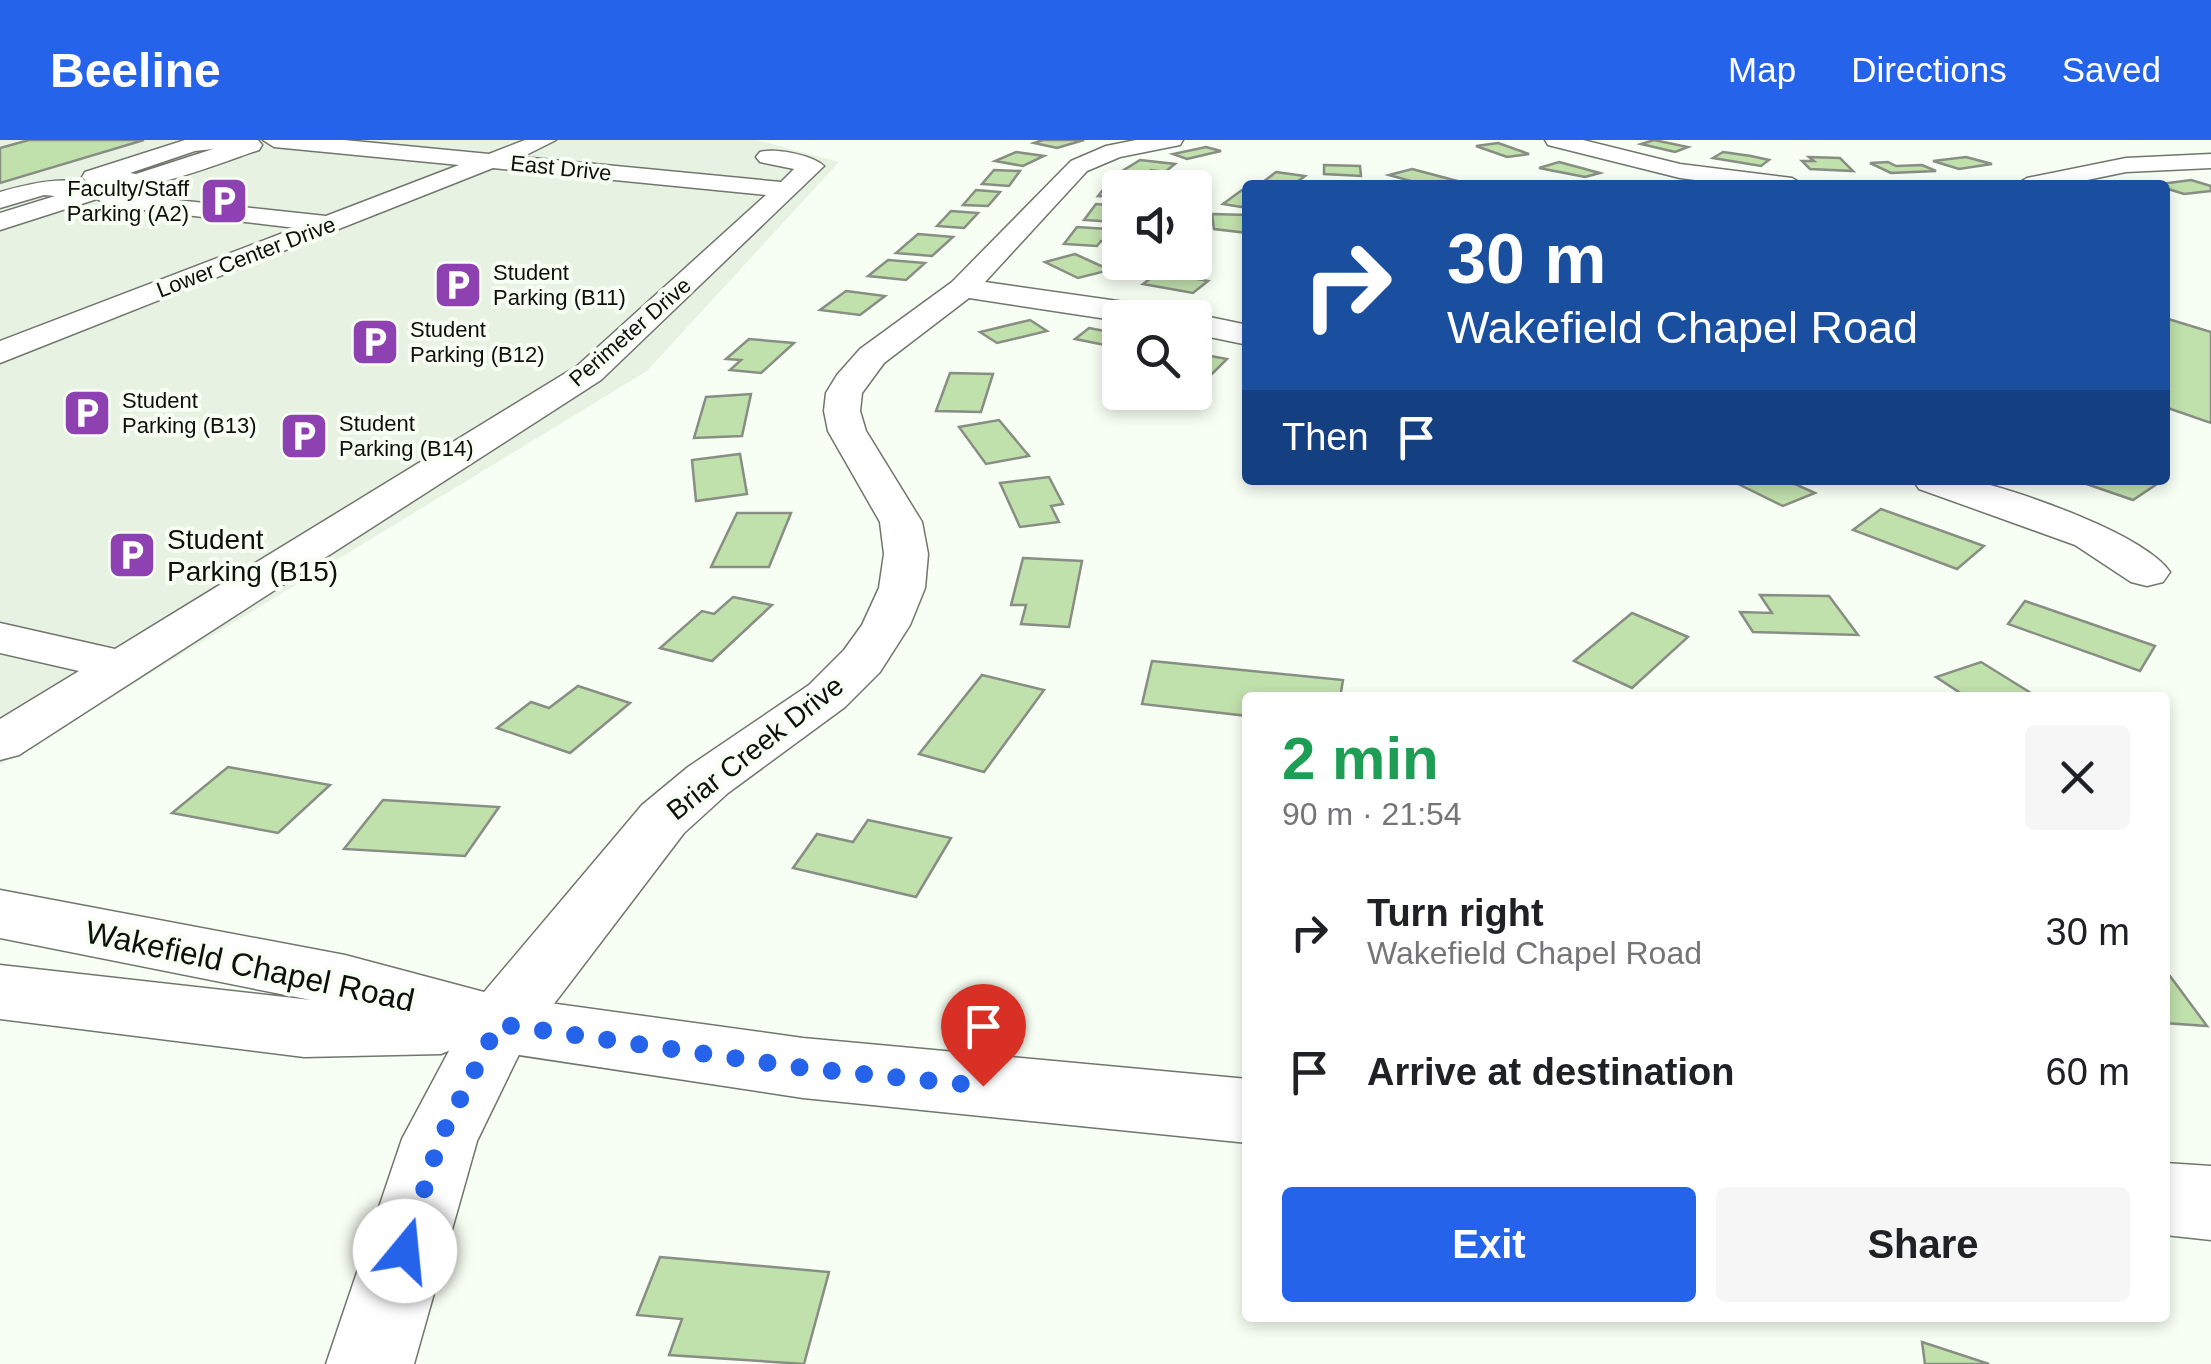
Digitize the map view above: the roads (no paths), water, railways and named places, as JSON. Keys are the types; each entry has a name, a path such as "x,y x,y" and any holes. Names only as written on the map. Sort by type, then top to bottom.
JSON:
{"street":[{"name":"Lower Center Drive","path":"0,353 545,140"},
{"name":"Briar Creek Drive","path":"370,1364 440,1139 498,1024 663,819 708,780 827,696 862,661 886,625 902,588 906,554 901,522 847,431 842,411 844,393 854,375 872,356 964,288 1079,166 1114,151 1172,140"},
{"path":"1556,140 1672,178 1706,180"},
{"name":"East Drive","path":"215,141 492,161 788,190"},
{"path":"215,141 94,178 137,181 264,142"},
{"path":"768,157 812,166 788,190"},
{"path":"2053,180 2126,166 2211,161"},
{"path":"0,200 43,187 90,193 20,218"},
{"name":"Perimeter Drive","path":"0,743 589,373 788,190"},
{"path":"85,196 330,224"},
{"path":"964,288 1102,308"},
{"path":"1212,328 1242,334"},
{"path":"1947,485 2046,517 2090,536 2147,572"},
{"path":"0,638 125,666"},
{"name":"Wakefield Chapel Road","path":"0,914 345,981 498,1024 804,1068 1242,1109"},
{"name":"Wakefield Chapel Road","path":"0,992 304,1029 498,1024"},
{"path":"2170,1199 2211,1202"}],"place":[{"name":"Faculty/Staff Parking (A2)","path":"224,201"},
{"name":"Student Parking (B11)","path":"458,285"},
{"name":"Student Parking (B12)","path":"375,342"},
{"name":"Student Parking (B13)","path":"87,413"},
{"name":"Student Parking (B14)","path":"304,436"},
{"name":"Student Parking (B15)","path":"132,555"}]}
